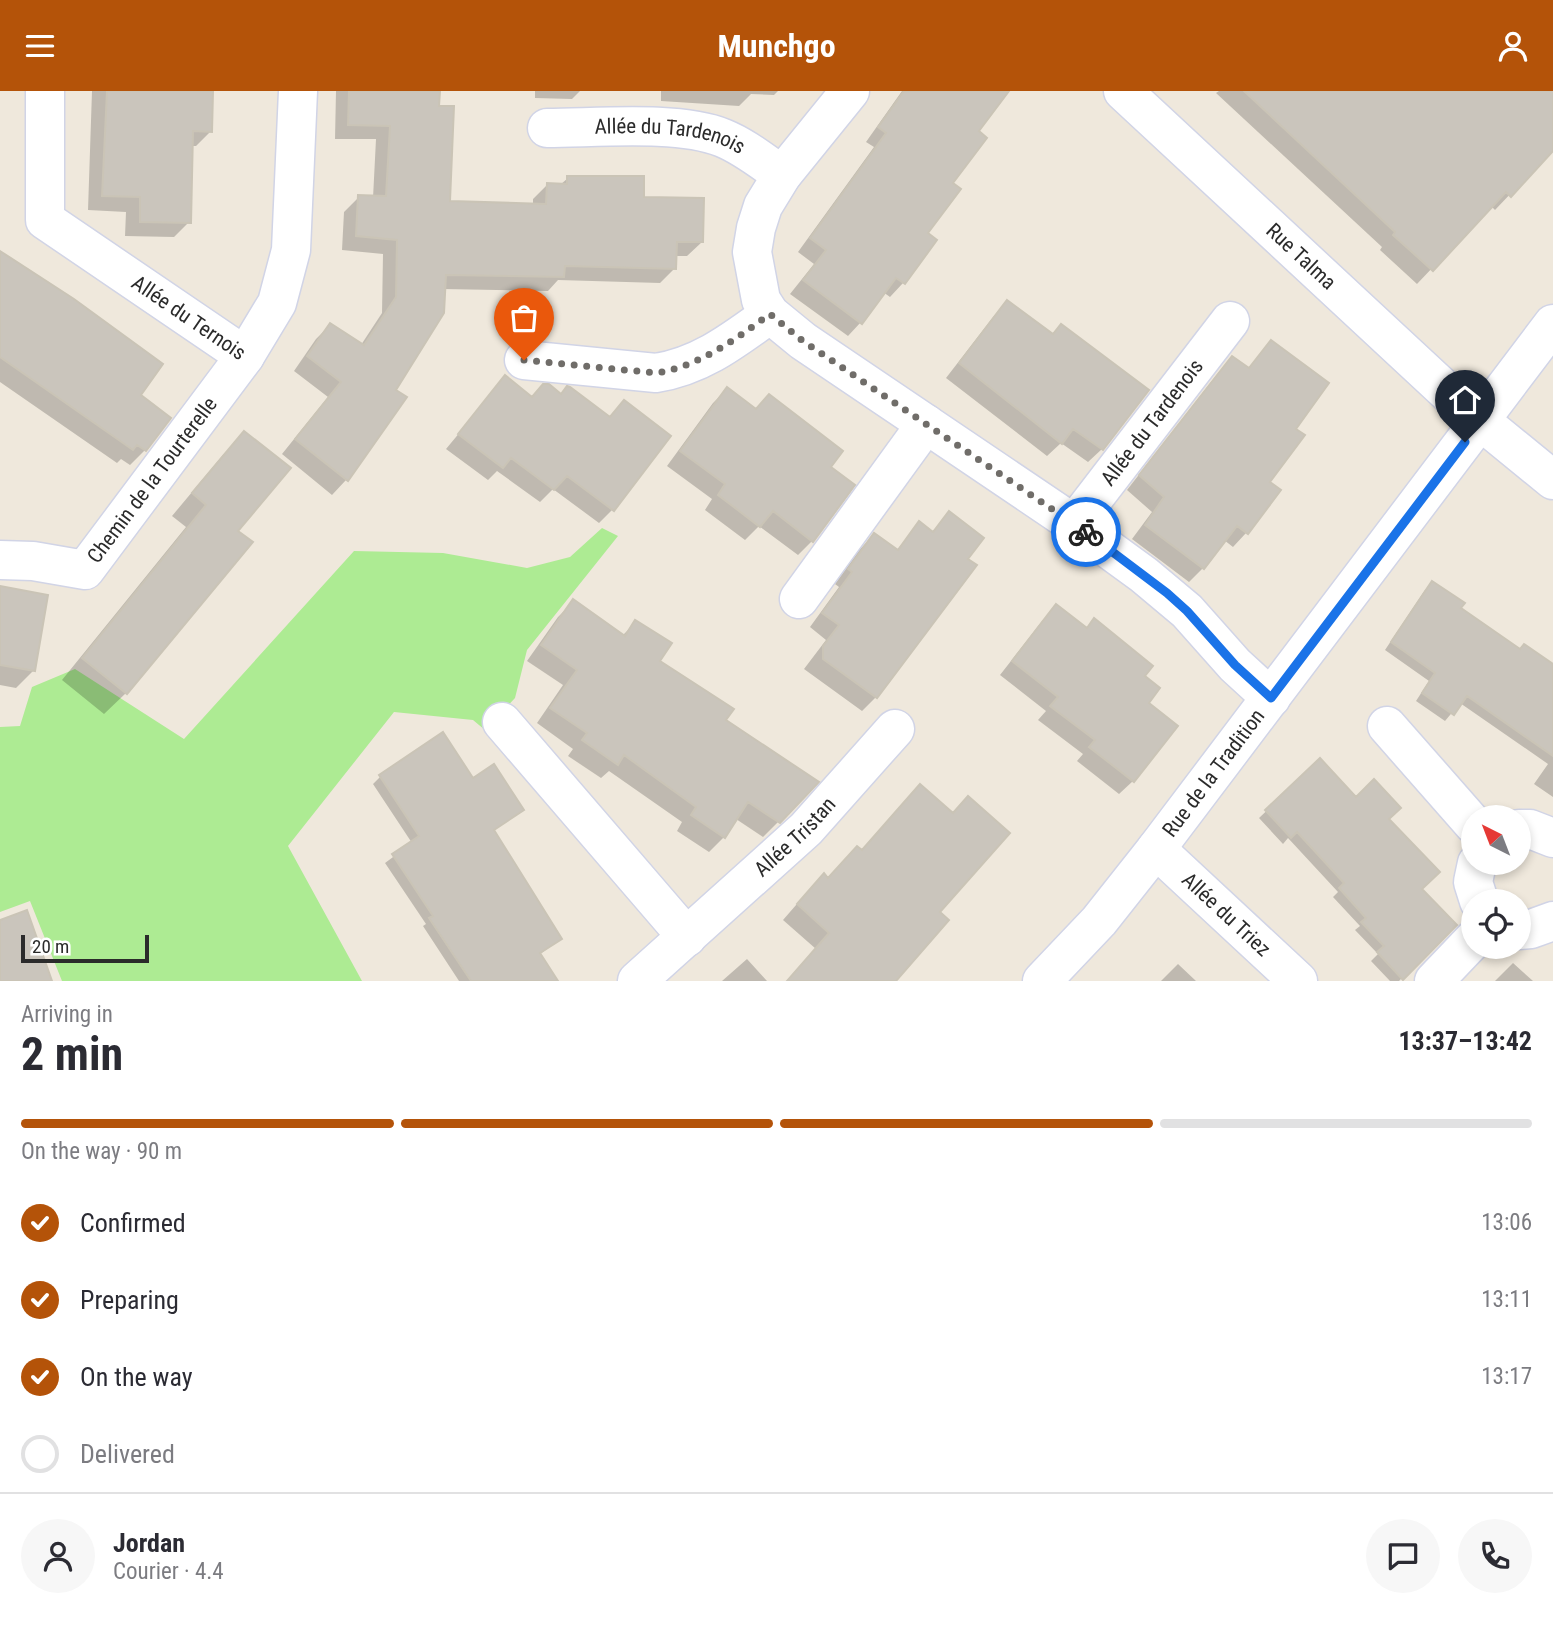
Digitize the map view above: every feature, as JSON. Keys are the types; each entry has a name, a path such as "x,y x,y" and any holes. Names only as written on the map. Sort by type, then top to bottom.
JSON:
{"street":[{"name":"Allée du Ternois","path":"45,91 45,220 245,356 277,303 291,250 298,91"},
{"path":"849,91 782,175 762,206 752,252 761,299 770,314 803,341 1074,524 1167,593 1187,611 1235,665 1271,698"},
{"name":"Rue Talma","path":"1123,91 1331,287 1480,421 1553,480"},
{"name":"Allée du Tardenois","path":"547,128 698,130 743,148 782,175"},
{"path":"524,360 656,373 675,370 723,348 770,314"},
{"name":"Allée du Tardenois","path":"1074,524 1230,321"},
{"name":"Rue de la Tradition","path":"1042,981 1091,930 1156,849 1553,324"},
{"name":"Chemin de la Tourterelle","path":"0,560 33,561 85,570 245,356"},
{"path":"799,599 926,424"},
{"path":"502,722 687,937"},
{"path":"1387,726 1461,810"},
{"name":"Allée Tristan","path":"637,981 807,829 895,729"},
{"path":"1531,829 1553,838"},
{"name":"Allée du Triez","path":"1156,849 1298,981"},
{"path":"1531,929 1553,921"},
{"path":"1434,981 1461,953"}],"green space":[{"path":"602,528 618,536 527,650 515,698 485,730 473,720 394,712 288,846 362,981 62,981 30,901 0,912 0,727 20,726 32,687 75,669 184,739 354,551 443,553 527,568 570,557"}],"building":[{"path":"107,91 213,91 212,132 193,131 191,223 140,222 140,197 102,196"},
{"path":"349,91 440,91 439,106 454,106 450,201 546,204 547,183 567,184 567,176 644,176 644,197 704,198 703,242 677,242 676,269 565,266 564,277 446,275 444,313 396,390 407,397 348,481 295,439 341,382 307,356 330,323 364,345 396,297 397,240 356,236 358,195 386,196 390,126 348,125"},
{"path":"904,91 1009,91 979,131 987,138 953,183 961,189 928,233 937,240 905,284 896,278 862,324 803,280 826,250 810,238 886,133 878,127"},
{"path":"1244,91 1553,91 1553,151 1511,197 1506,192 1433,271"},
{"path":"0,251 74,299 163,364 141,395 171,418 146,451 137,445 133,450 0,357"},
{"path":"1007,300 1053,334 1061,324 1149,390 1103,450 1073,429 1062,444 959,363"},
{"path":"1271,340 1329,383 1296,429 1305,435 1270,482 1281,490 1248,534 1237,526 1204,569 1145,525 1164,497 1139,475 1232,356 1249,368"},
{"path":"505,375 532,397 543,384 549,384 561,394 567,386 570,387 610,417 624,400 671,436 614,511 567,476 554,490 511,458 503,468 458,434"},
{"path":"727,387 756,409 769,394 843,451 831,467 855,485 813,542 773,511 760,527 718,495 725,484 680,451"},
{"path":"244,431 291,468 238,531 253,542 127,694 82,658 206,505 192,493"},
{"path":"949,511 984,538 968,559 977,565 877,698 823,659 823,646 839,625 822,613 852,572 848,569 874,533 898,550 919,521 933,532"},
{"path":"1432,581 1465,603 1461,608 1520,649 1524,644 1553,664 1553,756 1467,696 1454,715 1422,693 1435,673 1391,642"},
{"path":"0,586 48,595 35,671 0,665"},
{"path":"573,599 625,636 635,620 672,643 660,661 734,709 726,720 819,782 780,823 748,802 725,838 691,815 696,807 624,755 618,765 582,740 587,733 550,708 577,670 541,645"},
{"path":"1056,604 1087,628 1094,618 1153,666 1145,676 1160,688 1149,703 1178,726 1134,782 1089,747 1095,740 1050,706 1058,697 1012,661"},
{"path":"443,732 473,778 494,764 524,810 494,830 562,939 540,953 558,981 471,981 429,918 433,916 392,854 419,836 379,775"},
{"path":"1320,758 1356,797 1374,779 1401,808 1389,819 1440,872 1422,889 1457,925 1403,980 1377,952 1384,946 1361,922 1366,918 1339,888 1344,883 1297,832 1291,838 1265,810"},
{"path":"920,784 953,813 968,796 1010,833 940,912 949,920 896,981 787,981 829,933 797,904 824,873 828,878 857,846 862,850"},
{"path":"27,910 52,981 0,981 0,920"}],"way so far":[{"path":"524,360 656,373 675,370 723,348 770,314 803,341 1086,532"}],"route":[{"path":"1086,532 1167,593 1187,611 1235,665 1271,698 1465,442"}]}
